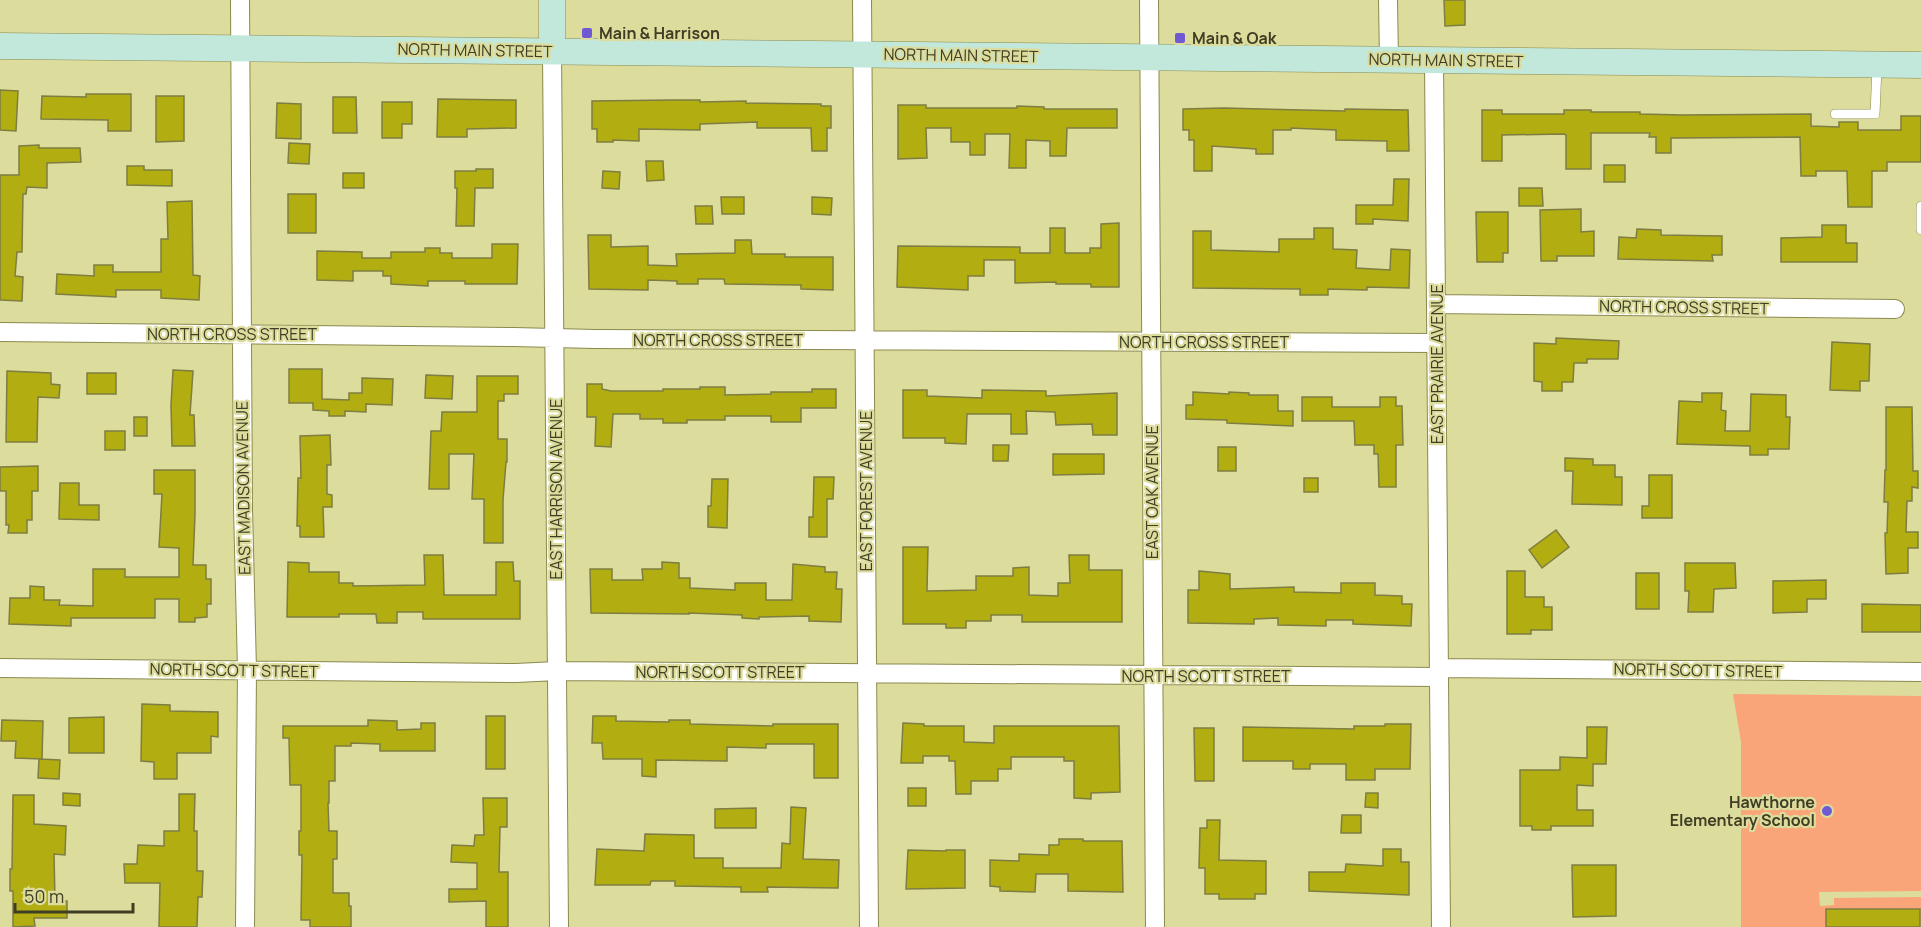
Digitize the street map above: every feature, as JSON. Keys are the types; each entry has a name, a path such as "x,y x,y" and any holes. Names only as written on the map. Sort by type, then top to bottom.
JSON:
{"street":[{"name":"EAST MADISON AVENUE","path":"240,0 243,508 247,670 245,927"},
{"path":"552,0 552,51"},
{"name":"EAST FOREST AVENUE","path":"862,0 869,927"},
{"name":"EAST OAK AVENUE","path":"1149,0 1155,927"},
{"path":"1388,0 1389,60"},
{"name":"NORTH MAIN STREET","path":"0,46 1921,65"},
{"name":"EAST HARRISON AVENUE","path":"552,51 559,927"},
{"name":"EAST PRAIRIE AVENUE","path":"1434,60 1441,927"},
{"name":"NORTH CROSS STREET","path":"1436,304 1895,309"},
{"name":"NORTH CROSS STREET","path":"0,332 865,341 1436,343"},
{"name":"NORTH SCOTT STREET","path":"0,668 516,673 557,671 1154,675 1439,672 1921,672"}],"lane":[{"path":"1835,114 1875,114 1877,64"},
{"path":"1921,206 1921,230"}],"shaded area":[{"name":"Hawthorne Elementary School","path":"1733,694 1921,696 1921,891 1819,892 1820,906 1834,905 1834,898 1921,897 1921,927 1919,909 1826,909 1826,927 1741,927 1741,742"}],"building":[{"path":"1444,0 1465,0 1465,25 1445,26"},
{"path":"0,90 18,91 16,131 0,130"},
{"path":"86,94 131,94 131,131 108,131 108,120 41,119 42,96 86,97"},
{"path":"156,96 184,96 184,141 156,142"},
{"path":"333,97 356,97 357,133 333,133"},
{"path":"438,99 516,100 516,128 467,129 467,137 437,137"},
{"path":"700,100 700,102 746,101 746,103 831,106 831,128 827,128 827,151 812,151 811,128 757,128 757,122 700,124 700,130 639,129 639,141 597,142 597,129 592,129 592,101"},
{"path":"382,102 412,102 412,124 402,124 402,138 382,138"},
{"path":"277,103 301,104 301,139 276,138"},
{"path":"898,105 926,105 926,108 1017,108 1017,106 1044,107 1044,109 1117,109 1117,128 1067,128 1066,156 1050,156 1050,141 1026,140 1026,168 1009,168 1010,134 985,134 985,155 970,155 970,142 951,142 951,128 926,128 927,158 898,159"},
{"path":"1183,109 1408,110 1409,151 1387,151 1387,141 1336,140 1336,130 1291,128 1291,130 1273,130 1273,154 1256,154 1256,149 1212,146 1212,171 1194,171 1194,140 1189,140 1189,130 1183,130"},
{"path":"1482,110 1502,110 1502,114 1564,114 1564,110 1591,110 1591,112 1683,115 1811,114 1811,126 1839,127 1839,122 1858,122 1858,130 1901,130 1901,116 1921,116 1921,162 1887,162 1887,171 1872,171 1872,207 1848,207 1847,171 1816,171 1816,176 1801,176 1800,137 1671,138 1671,153 1656,153 1656,137 1649,137 1650,133 1591,133 1591,169 1566,169 1566,135 1564,134 1502,135 1502,161 1482,161"},
{"path":"289,143 310,144 309,164 288,163"},
{"path":"39,145 39,148 80,148 81,162 47,163 47,188 27,187 26,194 23,194 22,252 17,252 15,276 23,277 22,301 0,300 0,175 19,175 19,146"},
{"path":"646,161 663,161 664,180 647,181"},
{"path":"1604,165 1625,165 1625,182 1604,182"},
{"path":"127,166 144,166 144,170 172,170 172,186 127,185"},
{"path":"476,169 493,169 493,188 475,188 474,226 456,226 455,171 476,171"},
{"path":"603,171 620,172 619,189 602,188"},
{"path":"343,173 364,173 364,188 343,188"},
{"path":"1394,179 1409,179 1408,221 1373,219 1373,224 1356,224 1356,205 1393,205"},
{"path":"1519,188 1542,188 1543,206 1519,206"},
{"path":"288,194 316,194 316,233 288,233"},
{"path":"721,197 744,197 744,214 722,214"},
{"path":"812,197 832,198 831,215 812,214"},
{"path":"192,201 193,275 200,276 199,300 161,298 161,290 116,290 116,297 56,294 57,274 94,276 94,265 113,265 113,272 161,272 161,239 168,239 167,202"},
{"path":"695,206 712,206 713,224 696,224"},
{"path":"1581,209 1581,232 1594,231 1594,256 1557,256 1557,261 1541,261 1540,210"},
{"path":"1476,212 1508,212 1508,253 1503,253 1503,262 1477,262"},
{"path":"1119,223 1119,287 1091,287 1091,284 1056,284 1056,282 1015,283 1015,260 984,260 984,276 968,276 968,290 897,287 898,246 1020,247 1020,253 1050,253 1050,228 1065,228 1065,253 1090,253 1090,248 1101,248 1101,224"},
{"path":"1822,225 1846,225 1846,243 1857,243 1857,262 1781,262 1781,238 1822,237"},
{"path":"1314,228 1333,228 1333,249 1357,250 1356,268 1390,270 1391,249 1410,250 1409,288 1328,289 1328,295 1300,295 1300,289 1193,288 1193,231 1211,231 1211,250 1279,252 1279,239 1314,239"},
{"path":"1637,229 1661,230 1661,235 1722,236 1722,255 1712,255 1713,261 1618,259 1619,237 1636,238"},
{"path":"588,235 611,235 611,247 648,246 648,265 677,266 676,254 735,253 735,240 751,240 752,254 833,257 833,290 801,289 801,285 725,284 724,279 698,279 698,284 648,280 648,290 589,289"},
{"path":"492,244 518,244 517,284 428,281 428,286 391,284 391,276 383,276 383,271 353,271 353,281 317,280 317,251 362,252 362,258 391,258 391,252 425,252 425,248 440,248 440,253 452,253 452,258 492,258"},
{"path":"1556,338 1619,341 1618,359 1587,359 1587,363 1574,363 1573,382 1562,382 1562,391 1542,391 1542,382 1534,381 1534,343 1556,344"},
{"path":"1832,342 1870,344 1869,381 1860,381 1860,391 1830,390"},
{"path":"289,369 322,369 322,399 349,400 349,393 362,393 362,378 393,379 392,405 366,404 366,412 345,411 345,416 329,416 329,411 313,410 313,403 289,403"},
{"path":"173,370 193,371 190,415 194,415 195,446 172,446"},
{"path":"7,371 51,373 51,384 60,385 59,398 38,397 37,442 6,442"},
{"path":"87,373 116,373 116,394 87,394"},
{"path":"426,375 453,376 452,399 425,398"},
{"path":"477,376 518,376 518,394 504,394 504,401 498,401 498,439 507,439 503,543 484,543 484,499 472,499 474,454 449,454 449,489 429,489 431,431 441,431 442,412 477,412"},
{"path":"587,384 602,384 602,389 611,391 663,391 663,389 725,387 725,395 836,389 836,408 801,408 801,422 771,422 771,416 725,416 725,420 687,420 687,423 663,423 663,419 640,419 640,414 613,414 611,447 595,446 596,417 587,417"},
{"path":"903,390 927,390 927,396 982,398 982,390 1046,391 1046,396 1117,393 1117,435 1093,435 1092,424 1056,425 1055,412 1026,411 1027,434 1011,434 1011,414 967,414 966,444 945,443 945,438 903,438"},
{"path":"1193,392 1278,395 1278,411 1293,411 1293,426 1186,419 1186,405 1193,405"},
{"path":"1702,393 1722,393 1721,410 1726,411 1725,431 1750,431 1751,394 1786,395 1786,417 1790,417 1789,449 1768,449 1768,455 1750,455 1750,446 1677,444 1679,401 1702,402"},
{"path":"1302,397 1332,397 1332,407 1380,407 1380,397 1396,397 1396,406 1402,406 1403,445 1396,445 1396,487 1379,487 1378,454 1374,454 1374,445 1355,445 1354,421 1302,421"},
{"path":"1886,407 1912,407 1913,471 1918,471 1918,488 1912,487 1912,501 1907,501 1906,532 1918,532 1918,548 1908,548 1908,573 1886,574 1885,533 1887,533 1888,502 1884,502"},
{"path":"134,417 147,417 147,436 134,436"},
{"path":"105,431 125,431 125,450 105,450"},
{"path":"330,435 331,465 327,465 327,494 332,495 332,507 323,507 324,537 300,537 300,526 297,526 298,478 301,478 300,436"},
{"path":"993,445 1009,445 1008,461 993,461"},
{"path":"1218,447 1236,447 1236,471 1218,471"},
{"path":"1053,454 1104,454 1104,474 1053,475"},
{"path":"1565,458 1593,459 1593,465 1615,465 1615,477 1622,477 1622,505 1572,504 1573,471 1565,471"},
{"path":"38,466 38,491 32,491 32,520 27,520 27,533 8,533 6,491 0,491 0,467"},
{"path":"154,470 195,470 193,565 206,565 206,579 211,579 211,604 207,604 207,617 195,618 195,622 179,622 179,599 155,599 155,618 71,618 71,626 9,624 10,598 30,598 30,586 44,587 44,600 60,600 59,605 93,606 93,569 125,569 125,577 179,577 179,548 159,547 162,494 154,494"},
{"path":"1649,475 1672,475 1672,518 1642,518 1642,506 1649,506"},
{"path":"814,477 834,477 833,499 827,499 827,537 809,537 809,517 813,517"},
{"path":"1304,478 1318,478 1318,492 1304,492"},
{"path":"712,479 728,479 727,528 708,527"},
{"path":"60,483 79,483 79,505 99,505 99,520 59,519"},
{"path":"1556,530 1569,547 1542,568 1529,550"},
{"path":"903,547 928,547 927,591 976,590 976,576 1013,576 1013,568 1029,567 1029,595 1058,596 1058,583 1070,583 1069,555 1089,555 1089,570 1122,570 1122,622 1022,622 1022,615 991,615 991,621 966,621 966,628 946,628 946,624 903,624"},
{"path":"424,555 443,555 444,595 496,595 496,562 513,562 514,581 520,581 520,619 423,619 423,612 397,612 397,623 377,623 376,614 287,617 288,562 309,563 309,572 339,572 339,583 353,583 353,586 425,585"},
{"path":"662,562 679,563 679,578 690,578 690,588 735,590 735,583 766,583 766,600 792,600 793,564 825,567 825,572 837,572 836,589 842,589 841,622 809,621 809,616 759,617 759,619 742,618 742,615 689,613 591,613 590,569 612,569 612,580 643,580 642,569 662,569"},
{"path":"1685,563 1735,563 1736,588 1714,589 1713,612 1688,612 1689,591 1685,591"},
{"path":"1199,571 1230,574 1230,589 1294,587 1294,592 1341,593 1341,583 1375,583 1375,595 1402,596 1402,604 1412,604 1411,626 1353,624 1353,620 1326,620 1326,626 1278,625 1278,618 1254,619 1254,624 1188,623 1188,590 1199,590"},
{"path":"1507,571 1525,571 1525,597 1544,597 1544,607 1552,607 1552,630 1531,630 1531,634 1507,634"},
{"path":"1636,573 1659,573 1659,609 1636,609"},
{"path":"1826,580 1826,599 1807,599 1807,612 1773,613 1773,581"},
{"path":"1862,604 1921,605 1921,632 1862,632"},
{"path":"142,704 170,705 170,711 218,712 218,737 211,736 211,753 177,753 177,779 154,779 154,762 141,761"},
{"path":"486,716 505,716 505,769 486,769"},
{"path":"593,716 616,716 616,721 690,720 690,724 773,726 773,724 838,724 838,778 814,778 814,744 766,744 766,748 727,747 727,761 656,760 656,777 642,776 642,759 603,759 602,743 592,743"},
{"path":"104,717 104,753 69,753 69,718"},
{"path":"2,720 43,721 42,759 15,758 16,741 1,741"},
{"path":"368,720 397,721 397,730 421,729 421,723 435,723 435,751 380,751 380,744 351,743 351,746 335,746 335,781 329,781 328,803 329,831 337,831 337,859 333,859 333,893 349,893 351,927 310,927 310,920 301,920 302,855 299,855 299,831 301,831 301,785 290,785 289,738 283,738 283,726 368,726"},
{"path":"903,723 924,724 924,726 964,726 964,742 994,743 994,726 1119,726 1120,792 1091,793 1091,799 1074,798 1074,761 1064,761 1064,757 1011,757 1011,769 998,769 998,781 971,781 971,794 956,794 955,761 949,761 949,756 923,756 923,763 901,763"},
{"path":"1385,724 1411,724 1410,769 1375,769 1375,780 1346,780 1346,764 1310,764 1310,769 1293,769 1293,761 1243,761 1243,727 1354,729 1354,726 1385,726"},
{"path":"1587,727 1607,727 1606,764 1593,764 1593,786 1577,785 1577,810 1593,810 1593,826 1551,826 1551,830 1532,830 1532,826 1520,826 1520,770 1560,770 1560,757 1587,758"},
{"path":"1194,728 1214,728 1214,781 1195,781"},
{"path":"39,759 60,760 59,779 38,778"},
{"path":"908,788 926,788 926,806 908,806"},
{"path":"63,793 80,794 80,806 63,805"},
{"path":"1366,793 1378,793 1378,808 1365,807"},
{"path":"179,794 195,794 194,831 197,831 197,871 203,871 202,897 198,897 197,927 159,927 160,883 125,883 124,864 137,864 138,845 164,846 164,831 179,831"},
{"path":"13,795 34,795 34,824 66,826 65,855 54,854 55,901 67,901 67,918 34,918 35,926 13,927 13,891 10,891 10,869 12,869"},
{"path":"483,798 507,798 507,827 500,827 499,872 508,872 508,927 486,927 486,901 449,902 449,889 477,889 477,863 451,862 452,845 474,846 475,835 484,835"},
{"path":"791,807 806,808 803,859 839,860 838,888 767,887 768,892 741,892 741,887 675,886 675,881 651,881 650,885 595,885 597,849 644,851 645,834 694,835 694,858 723,858 723,868 781,868 782,843 790,844"},
{"path":"756,808 756,828 715,828 715,809"},
{"path":"1342,815 1361,815 1361,833 1341,833"},
{"path":"1207,820 1220,820 1219,860 1266,861 1266,894 1255,894 1255,899 1219,899 1219,894 1205,894 1205,868 1199,868 1200,828 1207,828"},
{"path":"1059,839 1122,841 1123,892 1068,891 1068,874 1036,874 1035,892 1000,891 1000,887 990,886 990,860 1019,861 1019,854 1049,855 1049,845 1059,845"},
{"path":"1383,849 1401,849 1401,862 1409,862 1409,895 1309,891 1309,872 1345,872 1346,864 1383,866"},
{"path":"908,850 965,850 965,888 906,889"},
{"path":"1572,865 1616,865 1616,916 1573,917"},
{"path":"1826,909 1920,909 1920,927 1826,927"}],"place":[{"name":"Main & Harrison","path":"587,33"},
{"name":"Main & Oak","path":"1180,38"},
{"name":"Hawthorne Elementary School","path":"1827,811"}]}
